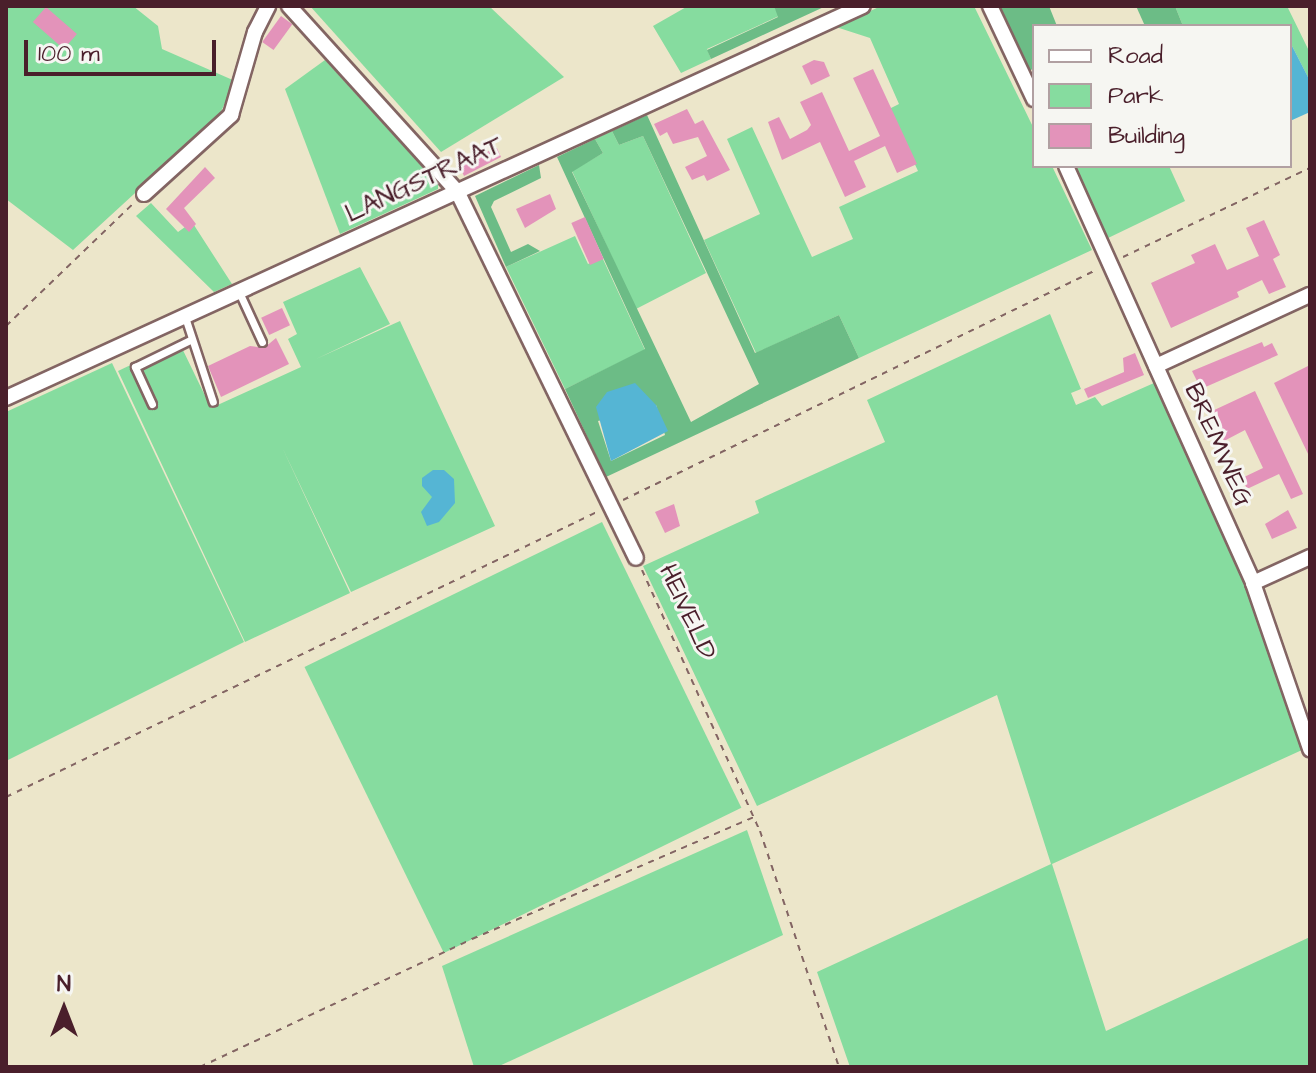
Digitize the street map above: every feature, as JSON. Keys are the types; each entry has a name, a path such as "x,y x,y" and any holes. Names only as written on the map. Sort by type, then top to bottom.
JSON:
{"street":[{"path":"144,194 231,115 255,32 268,6"},
{"name":"HEIVELD","path":"289,6 457,191 636,558"},
{"name":"LANGSTRAAT","path":"6,398 863,6"},
{"path":"990,6 1032,95"},
{"name":"BREMWEG","path":"1067,168 1112,262 1253,583 1310,749"},
{"path":"1156,366 1310,295"},
{"path":"1253,583 1310,557"}],"lane":[{"path":"239,292 262,342"},
{"path":"185,317 190,340 213,402"},
{"path":"152,404 135,367 190,340"}],"path":[{"path":"6,797 613,507 1310,168"},
{"path":"6,326 144,194"},
{"name":"HEIVELD","path":"636,558 754,817 839,1067"},
{"path":"200,1067 472,939 754,817"}],"green space":[{"path":"6,6 133,6 158,26 162,49 235,81 219,116 73,250 6,199"},
{"path":"310,6 489,6 564,77 441,152"},
{"path":"688,6 774,6 779,16 707,49 711,59 681,73 653,26"},
{"path":"774,6 826,6 711,59 707,50 778,17"},
{"path":"881,6 974,6 1032,125 1032,168 1053,168 1092,250 859,358 839,315 756,353 704,240 760,214 727,139 752,127 812,257 853,239 839,207 918,171 889,109 899,104 870,38 836,27"},
{"path":"997,6 1049,6 1056,24 1032,24 1032,69 1028,72"},
{"path":"1136,6 1175,6 1182,24 1144,24"},
{"path":"1175,6 1287,6 1310,53 1310,81 1292,46 1292,24 1182,24"},
{"path":"325,60 438,184 438,189 340,234 285,89"},
{"path":"647,115 755,353 839,315 859,358 606,477 565,389 645,349 557,157 595,139 603,153 572,172 691,422 759,384 643,136 619,145 612,131","holes":["656,405 665,435 611,461 598,421"]},
{"path":"612,131 619,145 643,136 706,273 636,309 572,171 603,153 595,139"},
{"path":"539,165 541,178 494,201 491,207 511,252 528,244 540,251 506,267 475,196"},
{"path":"1074,168 1170,168 1185,201 1106,239"},
{"path":"151,203 178,232 192,222 232,284 214,292 136,216"},
{"path":"575,236 588,264 602,257 645,350 565,389 506,267"},
{"path":"360,267 390,324 316,359 400,321 495,526 351,592 282,447 350,593 245,642 118,371 179,342 211,408 301,367 288,339 297,334 283,302"},
{"path":"1050,314 1081,389 1071,393 1076,405 1095,397 1102,406 1154,383 1243,577 1302,750 1052,864 1106,1031 1310,937 1310,1067 850,1067 817,972 1051,864 997,695 757,806 643,566 759,513 755,501 885,442 867,400"},
{"path":"112,363 244,642 6,761 6,412"},
{"path":"602,522 741,808 444,953 304,667"},
{"path":"747,830 783,935 497,1067 474,1067 442,966"}],"water":[{"path":"1292,46 1310,81 1310,112 1292,120"},
{"path":"635,383 656,405 668,431 611,461 596,407 607,392"},
{"path":"433,470 444,470 454,479 455,503 439,522 427,526 421,512 432,497 422,486 422,478"}],"building":[{"path":"46,7 77,34 64,49 33,22"},
{"path":"281,16 292,24 274,50 262,42"},
{"path":"814,60 824,62 830,76 811,85 802,66"},
{"path":"873,69 917,164 897,173 885,146 854,161 866,187 845,197 820,142 782,160 768,122 779,117 790,139 807,130 811,125 800,102 822,92 849,151 880,136 853,78"},
{"path":"687,109 695,124 703,120 730,170 707,181 704,175 692,180 685,167 707,156 698,137 673,144 667,132 660,136 654,124"},
{"path":"497,148 501,157 464,176 458,163"},
{"path":"205,167 215,178 184,208 196,224 189,232 166,209"},
{"path":"550,194 556,209 525,228 516,209"},
{"path":"585,217 604,259 590,265 571,223"},
{"path":"1264,220 1280,255 1273,259 1286,287 1269,294 1262,280 1237,292 1239,297 1171,328 1151,283 1195,263 1191,255 1215,244 1227,270 1259,256 1246,228"},
{"path":"282,308 290,325 269,335 261,318"},
{"path":"276,338 289,364 221,397 208,366 250,346 264,348"},
{"path":"1262,342 1264,347 1272,343 1278,355 1201,389 1192,371"},
{"path":"1135,353 1144,375 1088,398 1084,389 1124,372 1123,358"},
{"path":"1310,365 1310,458 1274,383"},
{"path":"1255,391 1303,494 1291,499 1279,474 1247,489 1242,478 1263,468 1245,430 1224,441 1210,412"},
{"path":"674,504 680,526 665,533 655,512"},
{"path":"1288,510 1297,528 1272,539 1265,524"}]}
